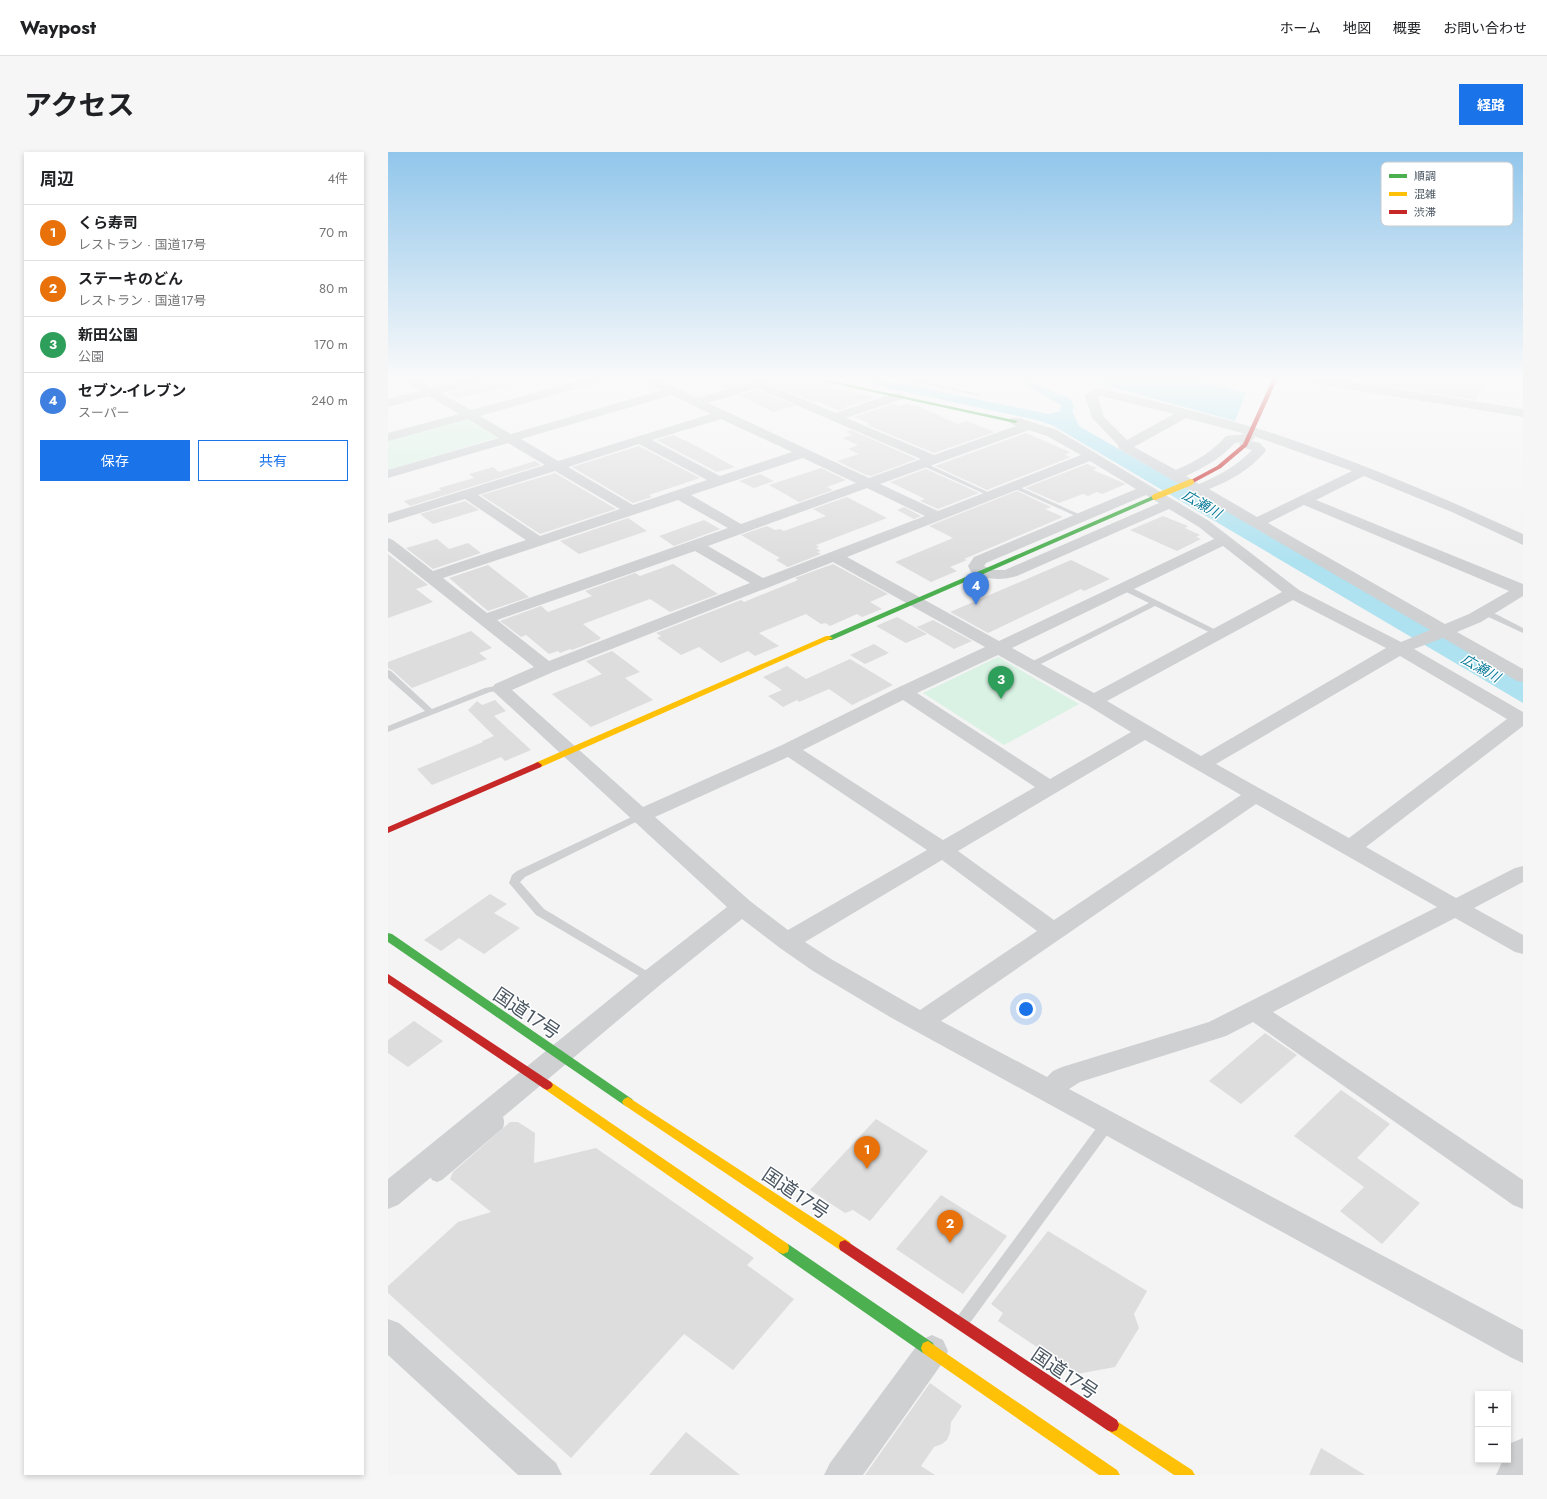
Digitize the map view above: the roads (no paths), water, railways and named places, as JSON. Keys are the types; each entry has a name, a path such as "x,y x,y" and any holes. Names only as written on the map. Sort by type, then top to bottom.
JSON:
{"main road":[{"path":"390,827 569,752 916,601 982,572 1151,493 1194,485 1234,456 1248,440"},
{"name":"国道17号","path":"388,937 558,1055 1187,1475"},
{"path":"388,978 534,1076 1112,1475"}],"street":[{"path":"388,474 504,440"},
{"path":"513,440 632,510"},
{"path":"388,519 641,440 719,481"},
{"path":"776,440 938,516"},
{"path":"883,440 929,462"},
{"path":"485,619 929,462 982,440"},
{"path":"1064,440 1204,524 1293,593 1408,646 1522,720"},
{"path":"1118,440 1124,446 1175,476 1194,485 1441,632 1523,677"},
{"path":"1124,446 1138,440"},
{"path":"1175,476 1203,463 1231,440"},
{"path":"1194,485 1227,476 1244,465 1258,451 1250,440"},
{"path":"1255,440 1364,471 1458,509 1523,540"},
{"path":"431,577 804,453"},
{"path":"1091,456 547,668 501,688 502,691 742,907 788,942 848,981 1523,1347"},
{"path":"1255,522 1364,471"},
{"path":"1151,493 1082,517 994,554 978,562 976,566 982,572 995,575 1004,575 1171,503"},
{"path":"467,494 537,541"},
{"path":"679,494 740,529"},
{"path":"1304,500 1522,590"},
{"path":"640,816 789,749 1123,587 1215,543 1225,540"},
{"path":"389,545 547,668"},
{"path":"696,545 762,584"},
{"path":"834,556 1094,701 1145,732 1203,763 1523,946"},
{"path":"1203,763 1388,654 1485,612 1522,590"},
{"path":"1094,701 1220,634 1293,593"},
{"path":"904,692 1050,788"},
{"path":"1351,848 1515,722 1522,720"},
{"path":"788,942 1145,732"},
{"path":"789,749 943,850 1054,932"},
{"path":"923,1023 930,1015 1257,794"},
{"path":"1051,1091 1062,1079 1071,1074 1206,1033 1256,1010 1523,873"},
{"path":"388,1196 651,979 742,907"},
{"path":"1256,1010 1266,1020 1523,1196"},
{"path":"388,1334 544,1475"},
{"path":"842,1475 932,1351"},
{"path":"1514,1475 1523,1455"}],"lane":[{"path":"929,462 991,495"},
{"path":"1013,486 1082,517"},
{"path":"1123,587 1220,634"},
{"path":"1030,666 1154,603"},
{"path":"1485,612 1523,630"},
{"path":"388,673 431,712"},
{"path":"388,729 488,690 501,688"},
{"path":"640,816 521,874 516,878 514,883 540,912 651,979"},
{"path":"437,1176 498,1124 498,1119 491,1112"},
{"path":"961,1323 1108,1123"}],"water":[{"name":"広瀬川","path":"1077,440 1103,440 1523,682 1523,703"}],"place":[{"name":"セブン-イレブン","path":"976,605"},
{"name":"新田公園","path":"1001,699"},
{"name":"くら寿司","path":"867,1169"},
{"name":"ステーキのどん","path":"950,1243"}]}
